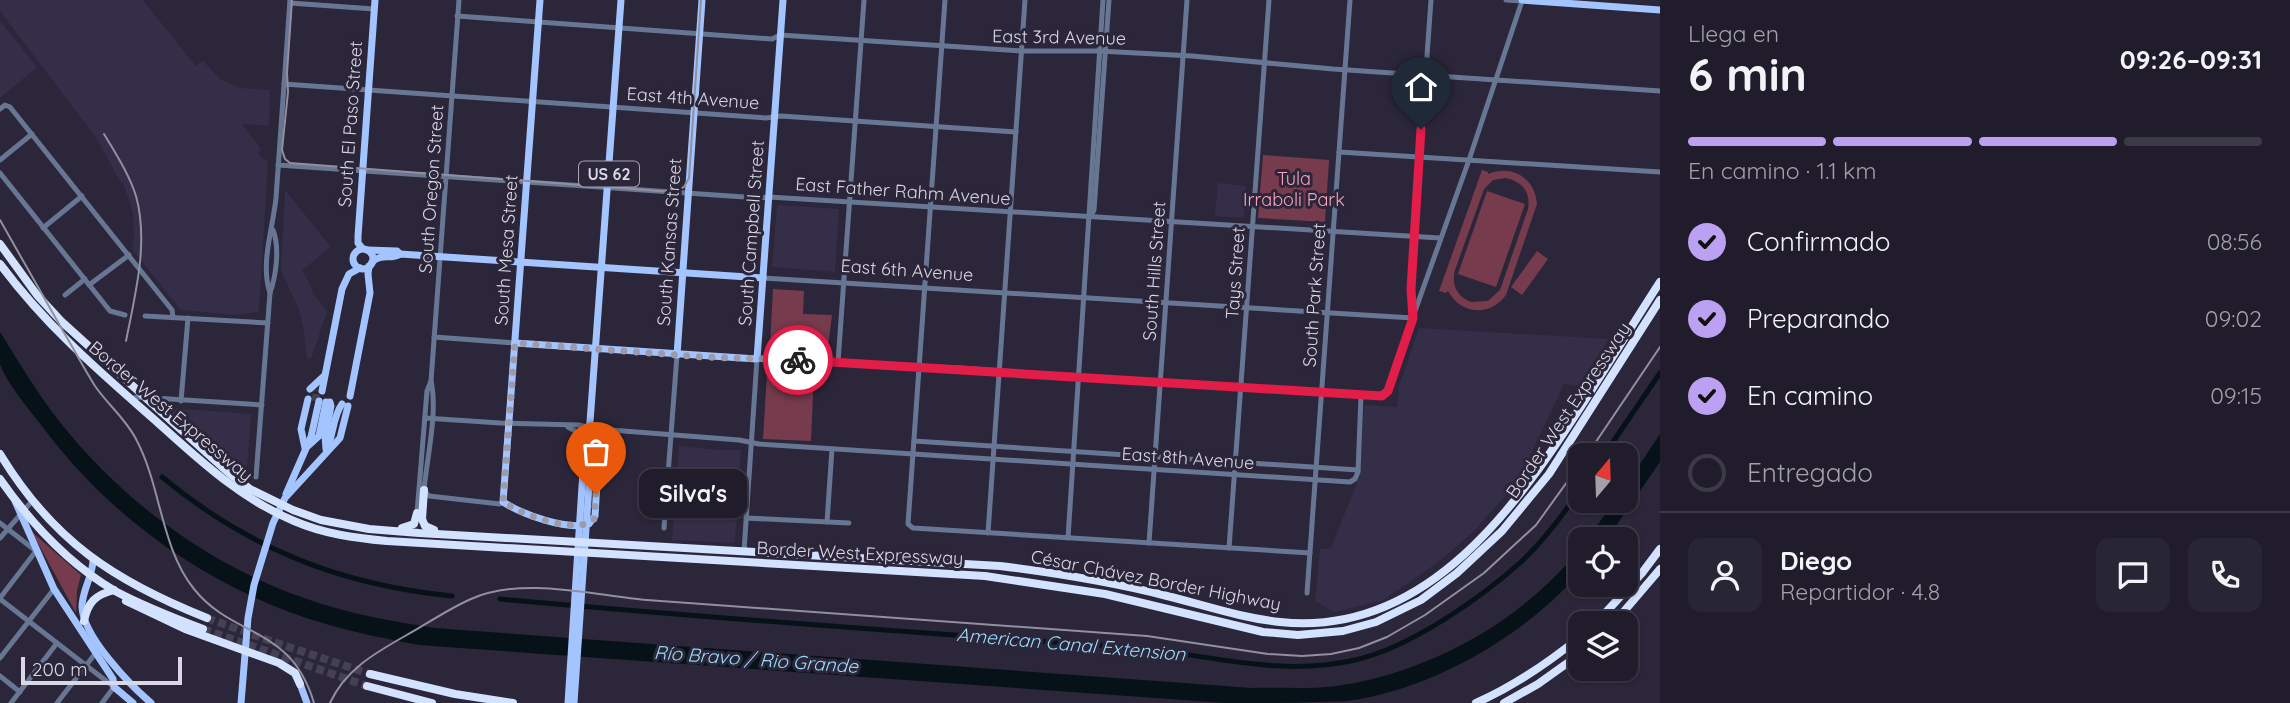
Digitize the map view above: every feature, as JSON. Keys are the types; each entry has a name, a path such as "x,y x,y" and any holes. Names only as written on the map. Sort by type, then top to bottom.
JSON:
{"highway":[{"name":"Border West Expressway","path":"0,244 37,295 61,321 228,478 321,520 369,529 573,542"},
{"name":"Border West Expressway","path":"0,264 21,293 62,338 256,502 292,521 326,532 361,538 985,576 1105,594 1263,632 1315,634 1361,627 1421,600 1491,543 1532,497 1660,300"},
{"name":"César Chávez Border Highway","path":"573,542 1011,567 1135,588 1282,622 1333,621 1365,614 1389,605 1426,584 1457,561 1494,526 1520,496 1660,282"},
{"path":"0,454 32,502 93,560 144,591 207,618"},
{"path":"0,480 21,512 91,575 115,591 204,629"},
{"path":"424,490 422,519 427,528 573,542"},
{"path":"321,520 406,528 414,524 417,513"},
{"path":"1607,611 1660,549"},
{"path":"1624,611 1660,569"},
{"path":"84,621 86,608 91,601 115,591"},
{"path":"115,591 125,601 145,612 286,666 295,673 300,684"},
{"path":"1476,703 1524,678 1568,645"},
{"path":"1504,703 1568,663"},
{"path":"370,674 455,694 513,703"},
{"path":"367,686 432,703"}],"main road":[{"name":"South El Paso Street","path":"365,249 358,240 375,0"},
{"name":"South Mesa Street","path":"503,502 540,0"},
{"name":"US 62","path":"575,648 587,467 584,446 589,428 596,349 621,0"},
{"name":"South Kansas Street","path":"677,355 702,0"},
{"name":"South Campbell Street","path":"757,359 783,0"},
{"path":"1522,0 1660,10"},
{"path":"349,395 370,293 368,274 372,254 365,249 356,251 353,257 354,263 360,268"},
{"name":"East 6th Avenue","path":"365,249 440,257 763,278"},
{"name":"East 6th Avenue","path":"371,264 381,257 397,257 400,254"},
{"path":"325,375 319,390 328,366 332,329 342,289 349,274 371,264"},
{"path":"515,343 757,359"},
{"path":"241,703 247,618 254,585 274,523 311,437 319,401 331,406 325,436 326,453"},
{"path":"285,498 340,438 345,405"},
{"path":"503,502 558,523 578,526 589,524 595,516 599,449 597,444 592,446 587,467"},
{"path":"21,512 54,589 99,650 149,703"},
{"path":"93,560 83,596 84,621 113,679 114,687 133,703"},
{"path":"568,703 575,648"},
{"path":"575,648 575,703"},
{"path":"300,684 307,703"}],"street":[{"name":"South Oregon Street","path":"417,513 433,390 431,381 459,0"},
{"path":"838,362 864,0"},
{"path":"945,0 908,524 913,528 1310,553"},
{"path":"988,533 1025,0"},
{"path":"1103,0 1103,51"},
{"path":"1069,538 1091,216 1088,209 1109,0"},
{"name":"South Hills Street","path":"1149,543 1188,0"},
{"name":"Tays Street","path":"1229,548 1269,0"},
{"name":"South Park Street","path":"1307,593 1350,0"},
{"path":"1413,318 1411,289 1414,236 1431,0"},
{"path":"757,359 1361,396 1385,395 1469,160 1522,0 1506,0"},
{"path":"256,477 270,293 266,277 269,239 273,229 290,2 374,9"},
{"name":"East 3rd Avenue","path":"457,16 772,39 780,35 1022,51 1183,55 1345,70 1660,91"},
{"name":"East 4th Avenue","path":"284,84 1016,132"},
{"path":"0,109 8,106 32,134 172,310 173,317"},
{"path":"0,160 32,134"},
{"path":"1339,152 1660,172"},
{"name":"East Father Rahm Avenue","path":"278,165 608,189 1440,238"},
{"path":"0,173 110,311 125,314"},
{"path":"43,228 82,196"},
{"path":"89,285 129,255"},
{"name":"East 6th Avenue","path":"763,278 1413,318"},
{"path":"65,295 85,279"},
{"path":"145,316 268,323"},
{"path":"181,401 188,318"},
{"path":"434,337 515,343"},
{"name":"South Kansas Street","path":"664,528 677,355"},
{"name":"South Campbell Street","path":"744,551 757,359"},
{"path":"1358,470 1361,396"},
{"path":"130,399 138,397 262,405"},
{"name":"South Oregon Street","path":"424,490 428,418"},
{"name":"East 8th Avenue","path":"428,418 565,426 832,449 1316,481 1353,481 1358,470 914,442"},
{"path":"565,426 575,431 584,446"},
{"path":"827,522 832,449"},
{"path":"424,490 429,496 442,499 493,504 503,502"},
{"path":"0,538 32,502"},
{"path":"746,518 849,523"},
{"path":"0,523 36,551 0,598 114,687 102,703"},
{"path":"0,658 54,589"},
{"path":"11,703 57,643"},
{"path":"57,703 99,650"},
{"path":"0,676 20,692"}],"shaded area":[{"path":"0,0 143,0 196,66 203,61 220,79 240,88 270,90 269,126 242,124 261,149 258,154 268,162 259,312 236,315 181,310 132,249 133,213 123,182 121,183 97,139 0,11"},
{"path":"0,21 37,67 0,98"},
{"path":"1218,183 1246,186 1244,218 1215,216"},
{"path":"285,190 331,247 302,270 312,292 327,311 311,359 307,358 299,309 281,271"},
{"path":"777,205 839,209 835,272 772,267"},
{"path":"1419,328 1609,339 1579,386 1564,384 1517,483 1472,533 1437,563 1382,601 1334,612 1315,601 1320,549 1331,548 1360,475 1364,405 1397,407 1399,386"},
{"path":"173,408 251,414 247,467 215,457 173,419"},
{"path":"679,446 741,450 735,541 732,543 672,540"}],"green space":[{"name":"Tula Irraboli Park","path":"1263,155 1329,160 1325,222 1258,218"},
{"path":"1482,170 1488,174 1497,171 1514,172 1527,180 1537,204 1506,295 1492,307 1476,310 1460,305 1448,291 1439,291","holes":["1511,179 1527,193 1528,209 1500,290 1488,301 1471,302 1462,297 1456,289 1455,270 1484,189 1493,180"]},
{"path":"1487,191 1525,204 1496,287 1458,274"},
{"path":"1537,251 1548,259 1522,295 1511,287"},
{"path":"773,289 804,291 803,314 832,315 828,346 823,350 770,346"},
{"path":"771,370 814,372 811,441 763,439 767,374"},
{"path":"32,532 81,575 76,613"}],"water":[{"name":"Río Bravo / Rio Grande","path":"0,332 43,400 84,451 140,505 204,550 238,570 310,600 387,620 434,628 1252,688 1321,687 1377,678 1443,654 1504,619 1532,598 1568,562 1568,585 1532,618 1474,656 1411,685 1347,701 1225,703 419,645 326,624 285,610 245,593 170,550 103,495 72,463 27,407 0,364"},
{"path":"1660,434 1660,462 1638,494 1638,467"},
{"path":"1606,513 1625,513 1615,527 1596,527"}],"waterway":[{"name":"American Canal Extension","path":"1612,443 1660,373"},
{"path":"162,477 228,524 298,559 372,583 452,596"},
{"name":"American Canal Extension","path":"500,599 1126,647 1241,663 1326,665 1355,660 1398,645 1465,606 1522,561 1568,506"}],"tunnel":[{"path":"315,401 317,390"},
{"path":"207,618 370,674"},
{"path":"203,629 367,686"}],"tram line":[{"path":"292,0 288,92 282,150 285,159 290,163 673,192 684,187 689,178 701,0"}],"railway":[{"path":"104,134 130,180 140,214 139,269 126,341"},
{"path":"0,220 91,379 137,441 183,573 210,605 276,646 291,659 304,678 314,703"},
{"path":"1595,443 1660,347"},
{"path":"330,703 352,672 383,649 471,599 491,592 513,589 558,589 647,600 1147,636 1268,654 1331,654 1359,648 1387,637 1425,615 1484,573 1536,525 1568,481"}],"way so far":[{"path":"596,494 594,519 578,526 550,521 503,502 515,343 704,357 798,360"}],"place":[{"name":"Silva's","path":"596,494"}],"route":[{"path":"798,360 958,368 1379,397 1385,395 1413,318 1411,289 1421,129"}]}
